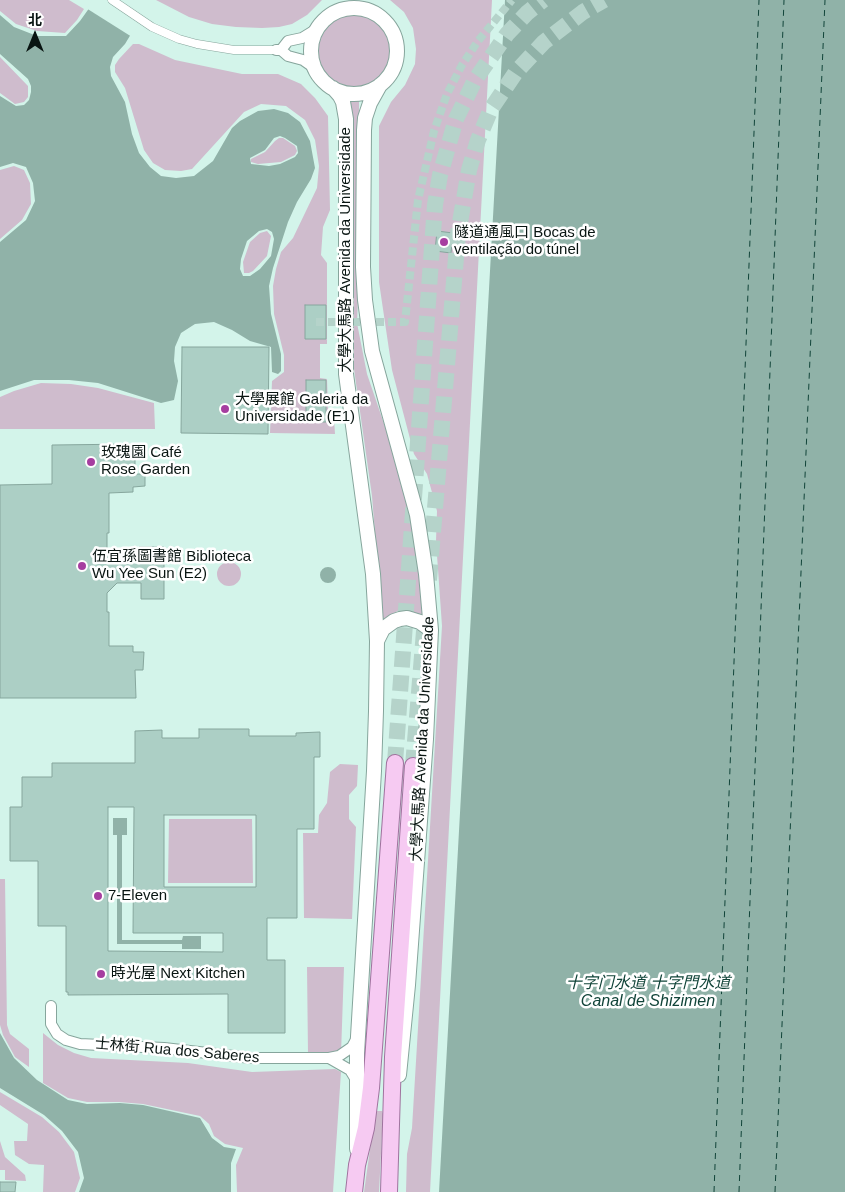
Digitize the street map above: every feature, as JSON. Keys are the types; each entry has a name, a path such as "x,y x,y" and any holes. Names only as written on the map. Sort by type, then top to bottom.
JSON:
{"main road":[{"path":"329,16 340,10 353,8 367,9 387,23 393,33 397,56 394,67 380,85 365,94 343,93 325,83 313,67 310,54 315,30 329,16 340,0"},
{"path":"368,0 378,15"},
{"name":"大學大馬路 Avenida da Universidade","path":"380,85 370,103 365,118 364,130 363,267 365,300 372,350 418,515 426,574 430,630 426,739 408,985 392,1143 390,1192"},
{"name":"大學大馬路 Avenida da Universidade","path":"334,88 343,102 346,119 346,374 373,574 377,641 374,771 358,1034 357,1165 354,1192"},
{"path":"377,641 383,629 400,619 407,618 420,622 430,630"},
{"path":"357,1165 366,1128 371,1088 394,763"},
{"path":"392,1143 393,1057 413,766"}],"street":[{"path":"112,0 152,27 179,39 205,46 234,50 278,50 288,56 303,60 313,67"},
{"path":"278,50 288,41 302,38 315,30"},
{"name":"士林街 Rua dos Saberes","path":"50,1006 52,1024 56,1034 66,1040 80,1044 164,1048 251,1058 329,1058"},
{"path":"329,1058 339,1056 352,1047 358,1034"},
{"path":"329,1058 350,1070 357,1082"}],"shaded area":[{"path":"0,0 69,0 84,9 65,33 37,31 16,24 0,11"},
{"path":"156,0 322,0 307,15 292,24 262,28 212,24 189,17"},
{"path":"390,0 492,0 430,1192 406,1192 407,1154 412,1128 442,626 436,541 437,511 427,474 414,454 392,370 379,282 379,126 391,102 405,85 415,64 416,49 413,28 404,12"},
{"path":"361,15 380,25 388,37 390,51 388,65 380,77 368,85 347,87 328,77 320,65 318,44 328,25 340,17"},
{"path":"133,44 139,44 175,60 242,74 278,74 301,84 315,98 328,116 330,210 323,227 321,255 327,263 327,344 320,344 320,378 327,379 328,408 334,419 335,434 270,433 272,381 284,372 284,355 274,314 273,286 276,269 281,252 293,238 317,188 319,166 315,140 305,120 286,106 261,104 244,112 192,169 181,171 165,170 153,163 144,150 125,88 115,72 115,65"},
{"path":"0,57 28,86 28,97 24,102 15,104 0,93"},
{"path":"349,97 359,97 359,273 357,323 367,374 407,491 414,527 422,594 422,615 401,609 382,620 372,496 354,369"},
{"path":"279,138 283,138 295,146 297,151 295,155 281,162 258,164 251,162 251,159 265,152"},
{"path":"14,166 24,170 30,183 31,204 22,220 0,239 0,170"},
{"path":"267,231 271,236 267,256 253,271 244,273 243,262 250,242 260,233"},
{"path":"41,383 71,384 98,388 154,403 155,429 0,429 0,397"},
{"path":"229,562 234,563 240,569 240,579 234,585 229,586 224,585 218,579 217,574 218,569 224,563"},
{"path":"340,764 358,765 357,786 349,795 349,819 356,827 352,919 304,918 303,833 318,833 319,815 327,803 330,772"},
{"path":"169,819 252,819 253,883 168,883"},
{"path":"0,879 5,879 7,1025 10,1034 29,1049 29,1067 15,1057 3,1035 0,1025"},
{"path":"307,967 344,967 341,1054 308,1054"},
{"path":"43,1033 58,1045 74,1053 91,1058 188,1063 252,1072 335,1069 341,1072 333,1192 237,1192 236,1165 243,1148 225,1144 214,1136 209,1124 200,1116 143,1104 87,1102 68,1098 43,1083"},
{"path":"0,1092 42,1117 59,1132 74,1152 80,1178 75,1192 43,1192 44,1165 29,1164 15,1155 14,1141 27,1141 28,1124 0,1105"},
{"path":"377,1111 382,1111 383,1114 379,1192 364,1192 375,1114"},
{"path":"0,1141 5,1157 25,1175 26,1181 5,1180 5,1170 0,1170"}],"water":[{"path":"95,0 137,24 125,44 113,57 110,67 111,76 125,102 132,134 139,153 150,167 161,176 176,178 194,176 213,161 232,128 258,111 274,109 288,113 300,122 310,141 315,168 288,222 269,286 271,314 281,354 281,371 278,374 272,372 271,347 250,341 214,322 195,324 181,333 175,347 174,361 178,381 174,400 161,403 98,383 69,380 34,380 0,391 0,242 26,220 35,201 33,183 26,167 13,163 0,167 0,96 16,106 24,105 29,100 31,86 28,79 0,54 0,15 14,27 37,36 66,36","holes":["280,136 297,146 298,153 295,157 280,164 269,166 251,164 250,158 265,150 274,138","267,229 272,232 274,239 271,256 260,269 250,276 243,276 240,269 241,259 247,241 259,231"]},
{"name":"十字门水道 十字門水道 Canal de Shizimen","path":"505,0 845,0 845,1192 439,1192"},
{"path":"325,567 331,567 336,572 334,581 325,583 320,578 320,572"},
{"path":"113,818 127,818 127,835 122,835 122,940 182,940 183,936 201,936 201,949 182,949 182,944 117,944 117,835 113,835"},
{"path":"0,1033 14,1058 37,1080 68,1100 87,1104 120,1103 143,1105 200,1118 212,1138 224,1147 236,1149 231,1163 231,1192 79,1192 84,1178 78,1152 62,1131 44,1115 0,1088"}],"pier":[{"path":"92,0 151,0 132,37 86,8"}],"building":[{"name":"隧道通風口 Bocas de ventilação do túnel","path":"437,231 453,233 451,253 435,251"},
{"path":"305,305 326,305 326,339 305,339"},
{"name":"大學展館 Galeria da Universidade (E1)","path":"182,347 269,347 268,434 181,433"},
{"path":"306,380 326,380 326,422 306,422"},
{"name":"伍宜孫圖書館 Biblioteca Wu Yee Sun (E2)","path":"135,444 135,474 145,474 145,486 133,487 133,492 109,493 107,549 115,561 139,561 139,547 164,547 164,599 141,599 141,583 117,583 107,593 107,612 109,612 109,646 133,646 133,652 144,652 143,670 135,670 136,698 0,698 0,485 52,484 52,445"},
{"path":"199,729 249,729 249,736 296,736 296,733 320,732 320,757 314,757 314,829 297,829 297,918 267,918 267,960 285,960 285,1033 228,1033 228,994 68,995 68,992 66,992 66,926 38,926 38,861 10,861 10,807 22,807 22,777 52,777 52,763 135,763 135,731 162,730 162,738 199,738","holes":["108,807 134,807 133,933 223,933 223,952 108,951","164,815 256,815 256,887 164,887"]},
{"path":"0,1182 16,1182 15,1192 0,1192"}],"ferry route":[{"path":"714,1192 759,0"},
{"path":"739,1192 784,0"},
{"path":"775,1192 825,0"}],"tunnel":[{"path":"316,322 405,322 418,200 434,131 447,94 462,65 478,41 512,0"},
{"path":"395,763 435,205 440,175 456,119 475,80 507,34 527,13 543,0"},
{"path":"429,580 458,234 469,170 478,140 491,109 516,72 544,42 583,12 604,0"},
{"path":"413,766 425,619"}],"place":[{"name":"隧道通風口 Bocas de ventilação do túnel","path":"444,242"},
{"name":"大學展館 Galeria da Universidade (E1)","path":"225,409"},
{"name":"玫瑰園 Café Rose Garden","path":"91,462"},
{"name":"伍宜孫圖書館 Biblioteca Wu Yee Sun (E2)","path":"82,566"},
{"name":"7-Eleven","path":"98,896"},
{"name":"時光屋 Next Kitchen","path":"101,974"}]}
